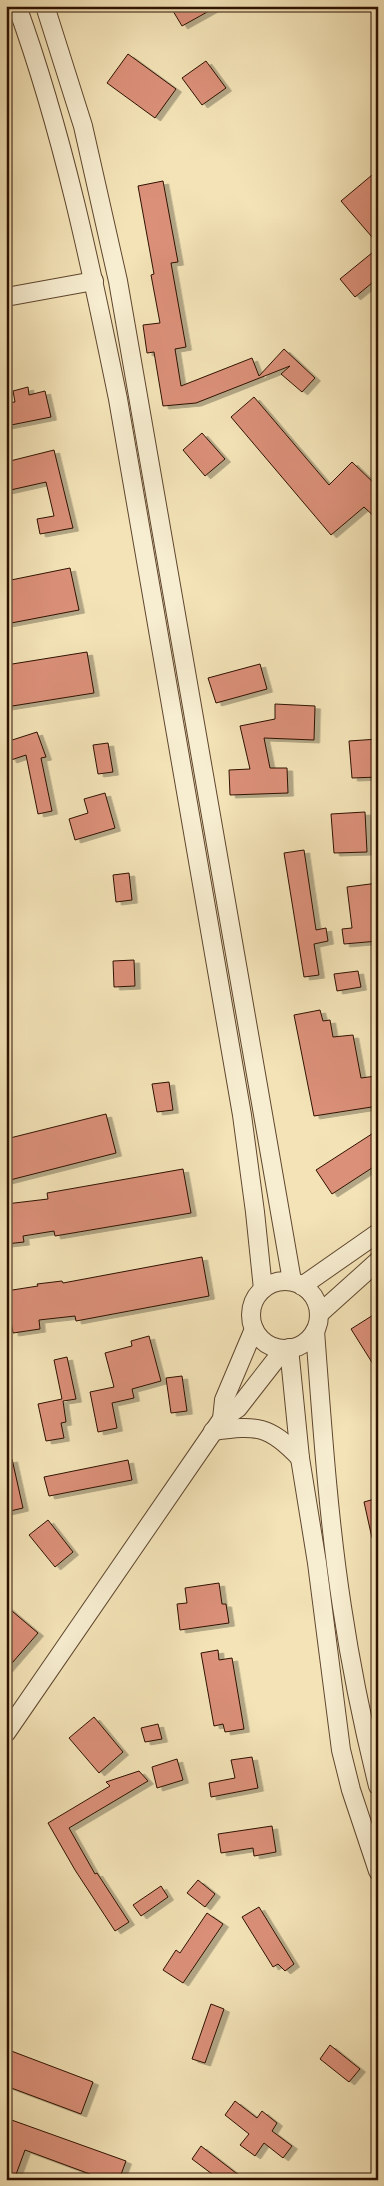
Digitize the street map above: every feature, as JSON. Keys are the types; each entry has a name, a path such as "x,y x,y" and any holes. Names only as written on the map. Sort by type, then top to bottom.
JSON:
{"street":[{"path":"17,6 43,81 94,281 120,408 242,1115 263,1290"},
{"path":"45,6 82,126 118,281 297,1284"},
{"path":"6,297 94,281"},
{"path":"297,1284 378,1233"},
{"path":"378,1261 317,1323 308,1340 300,1346 287,1348 267,1343 254,1329 252,1318 252,1308 256,1298 263,1290 276,1282 297,1284 313,1295 317,1323 327,1485 342,1606 362,1720 378,1786"},
{"path":"218,1425 224,1400 254,1329"},
{"path":"6,1733 218,1425 238,1408 287,1348"},
{"path":"287,1348 300,1458 317,1563 341,1750 351,1790 378,1871"},
{"path":"218,1425 258,1428 270,1432 284,1442 300,1458"}],"building":[{"path":"170,6 218,6 182,26"},
{"path":"128,54 176,89 155,118 107,83"},
{"path":"206,61 226,88 202,105 182,78"},
{"path":"378,170 378,244 341,201"},
{"path":"163,181 178,262 171,263 186,347 175,349 181,386 252,358 259,376 284,349 315,378 302,392 281,374 290,366 196,403 163,406 154,352 147,353 143,325 160,323 151,275 154,274 138,186"},
{"path":"378,248 378,278 355,297 340,279"},
{"path":"28,387 29,395 45,391 51,417 6,426 6,403 15,402 13,391"},
{"path":"254,397 329,485 352,462 378,487 378,520 364,507 331,535 231,417"},
{"path":"202,433 225,459 205,476 183,450"},
{"path":"54,450 73,528 40,534 37,519 54,516 46,482 6,491 6,462"},
{"path":"70,568 79,610 6,624 6,581"},
{"path":"87,652 94,693 6,707 6,665"},
{"path":"260,664 267,689 216,703 208,678"},
{"path":"275,704 315,706 314,740 264,738 270,768 287,768 288,793 230,795 229,770 250,769 240,726 275,719"},
{"path":"37,732 46,757 41,758 52,811 38,814 26,755 11,760 6,747 6,742"},
{"path":"378,739 378,777 352,778 349,741"},
{"path":"108,743 113,772 98,774 93,745"},
{"path":"105,793 115,828 75,840 69,819 88,813 84,799"},
{"path":"365,812 367,852 334,853 331,814"},
{"path":"304,850 316,930 326,928 328,941 314,944 319,975 304,977 284,853"},
{"path":"129,873 132,900 116,902 113,875"},
{"path":"378,883 378,941 344,944 342,929 352,928 347,887"},
{"path":"134,960 135,986 114,987 113,961"},
{"path":"358,971 361,987 337,991 334,974"},
{"path":"320,1010 323,1021 330,1020 333,1037 353,1035 361,1078 376,1076 378,1106 314,1116 294,1015"},
{"path":"169,1082 173,1110 157,1112 152,1084"},
{"path":"106,1114 116,1153 6,1181 6,1139"},
{"path":"378,1130 378,1164 332,1194 316,1170"},
{"path":"183,1169 191,1213 55,1236 54,1231 23,1236 24,1242 6,1244 6,1204 48,1199 47,1193"},
{"path":"202,1257 209,1296 76,1321 75,1316 39,1320 40,1329 13,1333 6,1291 38,1286 37,1284 62,1281 63,1283"},
{"path":"378,1312 378,1331 372,1334 378,1343 378,1372 351,1329"},
{"path":"149,1336 161,1381 132,1389 134,1398 112,1403 117,1428 98,1432 90,1392 114,1387 105,1353 132,1346 131,1341"},
{"path":"67,1357 76,1399 63,1401 66,1422 61,1423 64,1438 46,1441 38,1404 62,1399 54,1360"},
{"path":"182,1376 187,1411 171,1413 166,1378"},
{"path":"12,1459 23,1508 6,1512 6,1460"},
{"path":"128,1460 132,1480 49,1496 44,1477"},
{"path":"378,1498 378,1537 372,1538 364,1502"},
{"path":"48,1520 73,1552 55,1567 29,1535"},
{"path":"219,1583 222,1604 226,1604 229,1623 180,1630 177,1604 187,1603 185,1588"},
{"path":"6,1606 38,1633 6,1670"},
{"path":"218,1650 219,1660 232,1658 244,1729 225,1732 223,1724 214,1726 201,1653"},
{"path":"94,1717 123,1752 99,1773 69,1738"},
{"path":"158,1724 162,1739 145,1742 141,1728"},
{"path":"252,1757 258,1788 211,1797 209,1783 235,1778 231,1760"},
{"path":"177,1759 183,1780 157,1788 152,1767"},
{"path":"139,1771 148,1781 69,1828 95,1874 97,1873 129,1922 115,1931 75,1870 48,1823 110,1786 106,1782"},
{"path":"272,1826 276,1852 254,1856 253,1848 221,1853 218,1834"},
{"path":"198,1880 215,1894 205,1907 187,1893"},
{"path":"161,1886 168,1897 141,1916 133,1905"},
{"path":"259,1907 294,1964 285,1971 278,1964 273,1967 242,1917"},
{"path":"207,1913 223,1924 183,1983 163,1970 176,1950 180,1953"},
{"path":"211,2004 224,2009 205,2063 192,2059"},
{"path":"330,2045 360,2069 349,2082 320,2059"},
{"path":"6,2049 93,2082 81,2114 6,2086"},
{"path":"235,2101 257,2118 262,2111 277,2123 272,2131 292,2146 283,2158 264,2143 255,2156 240,2145 249,2134 225,2115"},
{"path":"6,2118 126,2161 119,2180 106,2180 25,2150 14,2180 6,2180 6,2159 12,2145 6,2143"},
{"path":"201,2146 245,2180 220,2180 192,2159"}]}
